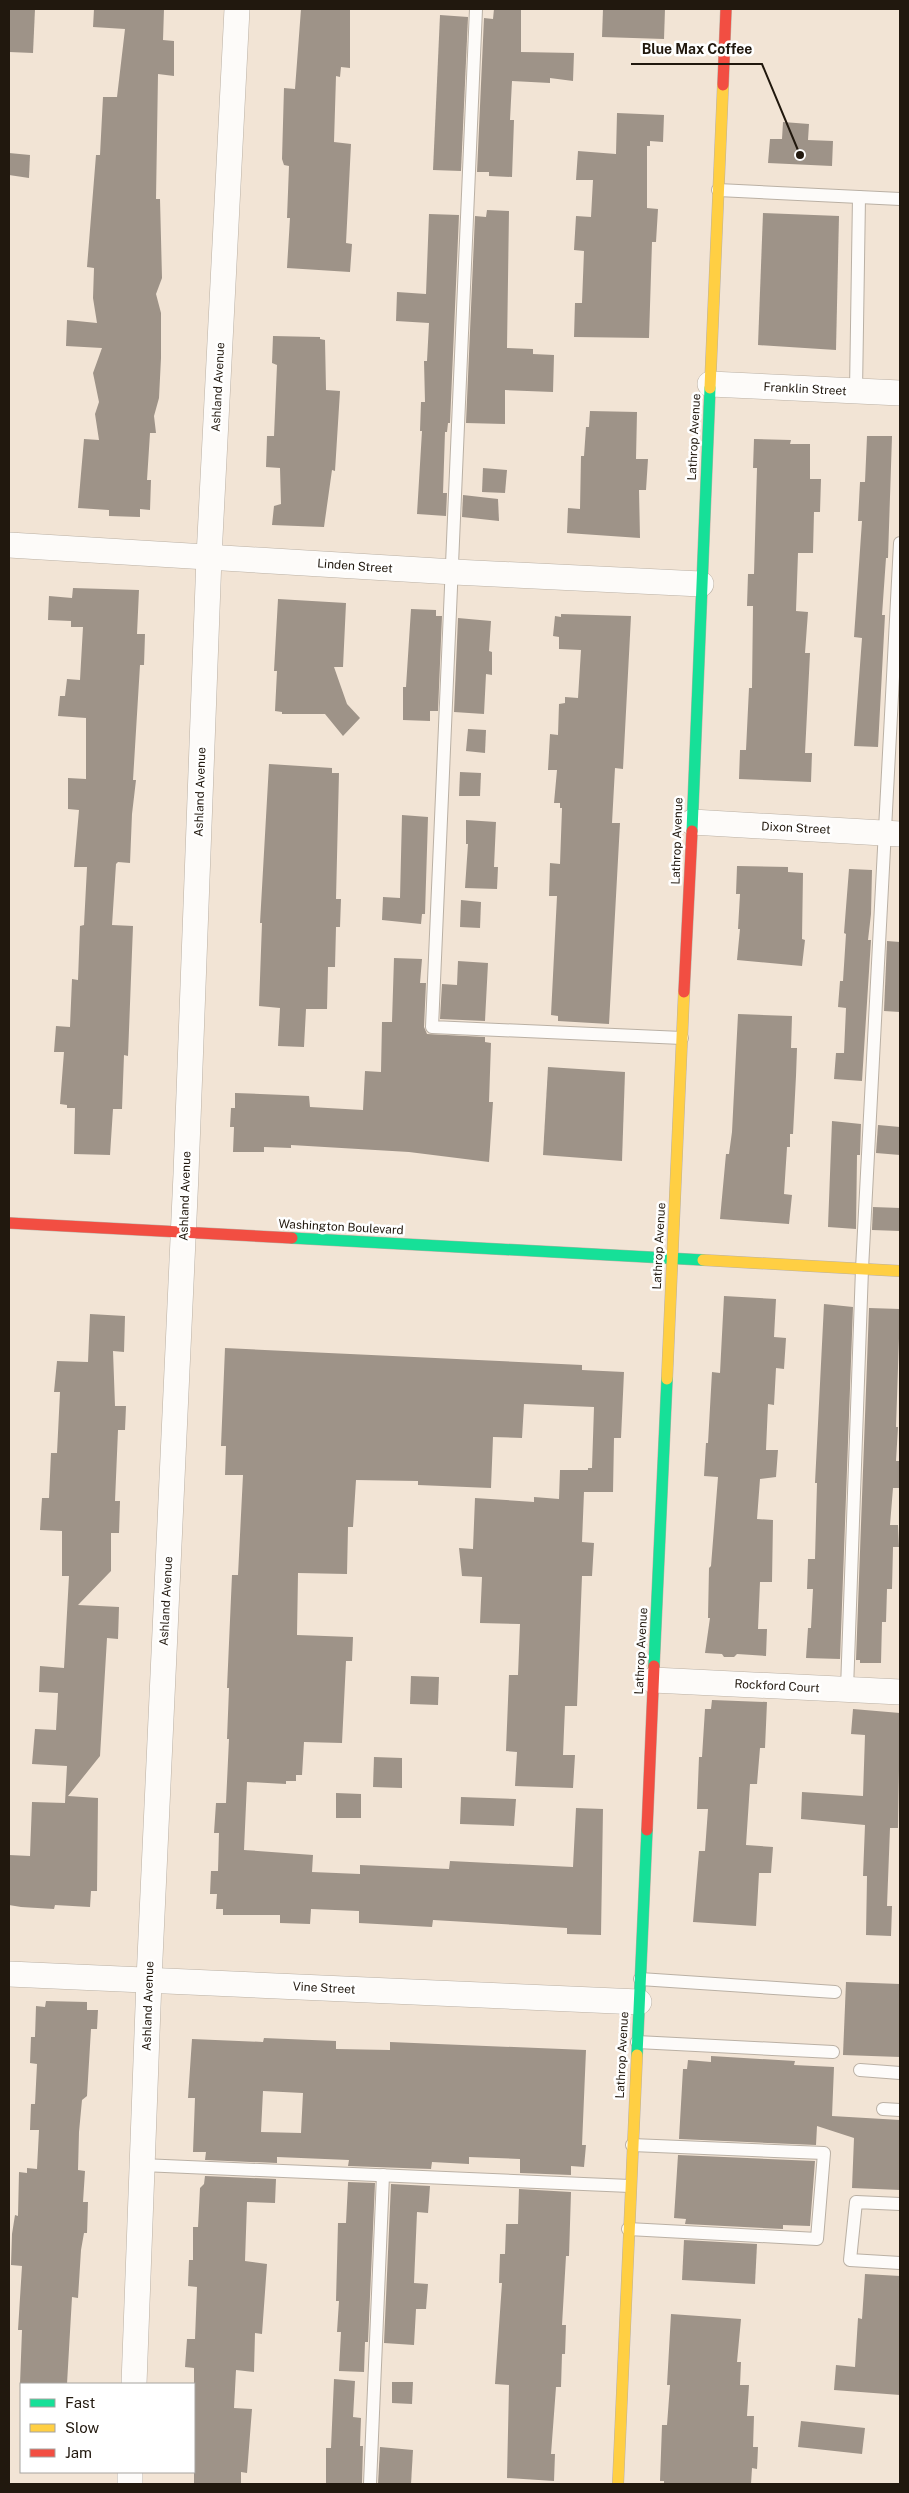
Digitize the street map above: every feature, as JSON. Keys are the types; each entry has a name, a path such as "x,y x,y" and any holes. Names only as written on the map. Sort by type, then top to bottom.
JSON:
{"street":[{"name":"Ashland Avenue","path":"134,2383 149,1980 183,1233 209,557 237,9"},
{"name":"Lathrop Avenue","path":"618,2484 726,9"},
{"name":"Franklin Street","path":"710,384 900,393"},
{"name":"Linden Street","path":"9,545 454,572 701,584"},
{"name":"Dixon Street","path":"692,822 893,833"},
{"name":"Washington Boulevard","path":"9,1223 900,1271"},
{"name":"Rockford Court","path":"653,1680 900,1692"},
{"name":"Vine Street","path":"9,1974 149,1980 639,1990"}],"lane":[{"path":"476,9 454,572 432,1027 682,1038"},
{"path":"718,190 900,199"},
{"path":"856,391 860,197"},
{"path":"847,1689 862,1269 893,833 900,543"},
{"path":"639,1990 835,1992"},
{"path":"637,2042 833,2052"},
{"path":"860,2070 900,2073"},
{"path":"883,2109 900,2110"},
{"path":"628,2229 817,2239 824,2153 632,2145"},
{"path":"142,2165 630,2186"},
{"path":"370,2484 383,2174"},
{"path":"900,2204 856,2202 850,2260 900,2263"}],"building":[{"path":"9,9 35,9 33,53 9,52"},
{"path":"94,9 164,9 163,40 174,41 174,76 158,74 156,199 160,199 162,278 156,294 161,313 161,358 159,398 154,416 156,433 150,433 147,480 151,480 150,510 140,509 140,517 109,516 109,510 78,508 84,439 99,440 95,414 99,402 93,373 102,348 66,346 67,320 97,323 93,298 94,268 87,267 96,155 100,155 103,97 117,97 125,29 93,27"},
{"path":"301,9 350,9 350,68 341,67 340,77 336,76 334,142 351,144 346,243 352,244 350,272 287,268 290,218 287,218 289,166 284,165 282,159 284,88 295,89"},
{"path":"494,9 521,9 521,52 574,53 573,81 550,78 550,83 512,81 510,120 514,120 512,177 489,176 489,172 477,172 484,18 493,19"},
{"path":"603,9 665,9 664,39 602,37"},
{"path":"440,15 468,17 461,171 433,170"},
{"path":"617,113 664,115 663,142 650,141 650,146 647,146 647,208 658,209 656,242 652,242 649,338 574,337 575,303 582,303 584,251 574,250 576,216 591,217 593,180 576,180 578,151 616,154"},
{"path":"783,122 809,124 808,140 833,141 832,166 768,163 770,139 782,139"},
{"path":"9,153 30,155 29,178 9,175"},
{"path":"487,210 509,211 507,348 533,349 533,354 554,355 553,392 505,390 505,424 466,423 475,216 486,217"},
{"path":"763,213 839,216 836,350 758,345"},
{"path":"429,214 459,215 450,423 448,423 447,432 445,432 443,493 447,493 446,516 417,514 422,431 420,431 421,402 425,402 424,361 427,361 429,323 396,321 397,292 426,294"},
{"path":"273,336 320,337 320,339 325,340 326,390 340,391 335,471 332,470 324,527 272,525 274,506 281,504 280,468 266,467 267,436 274,436 277,365 272,363"},
{"path":"590,411 637,412 636,459 648,459 646,490 639,490 640,538 567,533 568,508 580,509 581,456 584,456 586,427 589,427"},
{"path":"867,436 892,436 888,558 886,558 882,615 885,615 878,747 854,746 862,638 854,637 862,521 858,521 860,482 865,482"},
{"path":"754,439 791,440 790,444 810,444 810,479 821,479 820,512 814,512 813,553 798,553 796,611 808,612 805,653 810,653 805,753 812,753 811,782 739,779 740,750 746,750 749,688 752,688 753,606 747,606 748,574 754,574 757,468 753,468"},
{"path":"483,468 507,470 505,493 482,492"},
{"path":"463,495 498,499 499,521 462,517"},
{"path":"73,588 139,590 137,634 145,634 144,665 140,665 133,780 136,780 132,814 130,863 118,862 116,864 112,925 133,926 128,1056 124,1055 122,1109 113,1109 110,1155 74,1154 75,1108 67,1108 67,1105 60,1104 64,1052 54,1052 56,1026 70,1027 72,979 78,980 80,926 84,925 87,867 74,867 79,810 68,809 68,778 86,779 86,718 58,716 60,696 65,696 67,679 80,680 83,627 71,627 71,621 48,620 49,596 72,598"},
{"path":"278,599 346,603 343,667 334,667 347,704 360,718 343,736 325,714 282,714 282,712 275,711 277,671 274,671"},
{"path":"411,609 436,610 436,616 442,616 438,711 430,711 430,721 403,720 403,687 406,687"},
{"path":"561,614 631,616 623,769 615,768 612,823 620,823 609,1024 558,1021 558,1016 551,1015 557,896 549,896 550,863 560,864 562,808 560,808 560,803 554,803 557,770 548,770 550,734 558,735 559,704 565,703 565,697 578,698 581,650 559,649 559,637 553,636 555,616 561,617"},
{"path":"458,618 491,621 489,651 492,652 492,675 486,674 484,714 454,712"},
{"path":"468,729 486,730 485,753 466,751"},
{"path":"269,764 332,768 332,773 339,773 336,899 341,899 340,927 336,927 335,967 328,967 327,1009 306,1009 304,1047 278,1046 280,1008 259,1006 262,923 260,923"},
{"path":"460,772 481,773 480,796 459,796"},
{"path":"402,815 428,817 425,914 422,914 421,924 382,920 383,897 400,898"},
{"path":"466,820 496,822 494,867 498,867 497,889 465,888 468,844 466,844"},
{"path":"737,866 788,867 788,872 803,873 802,939 805,940 802,966 737,960 740,929 738,929 740,894 736,894"},
{"path":"849,869 872,870 871,914 868,940 871,940 862,1081 834,1079 836,1053 844,1053 846,1008 838,1007 840,981 843,981 846,934 844,933"},
{"path":"461,900 481,902 480,928 460,927"},
{"path":"887,941 900,942 900,1012 884,1011"},
{"path":"394,958 422,959 420,983 426,983 424,1027 427,1034 485,1037 485,1042 491,1043 489,1102 493,1102 489,1162 409,1152 291,1145 291,1148 264,1147 264,1152 233,1152 234,1127 230,1127 231,1108 235,1108 235,1093 309,1096 310,1107 363,1110 365,1071 381,1072 382,1022 392,1022"},
{"path":"458,961 488,963 485,1021 440,1019 442,984 457,985"},
{"path":"738,1014 792,1016 791,1048 797,1048 793,1134 790,1134 790,1147 787,1147 784,1194 792,1195 789,1224 720,1219 726,1154 729,1154 732,1132"},
{"path":"548,1067 625,1072 622,1161 543,1155"},
{"path":"832,1121 861,1124 860,1155 857,1155 856,1229 828,1227"},
{"path":"878,1125 900,1127 900,1155 876,1153"},
{"path":"873,1207 900,1208 900,1231 872,1230"},
{"path":"724,1296 776,1299 774,1337 786,1338 784,1369 776,1368 774,1405 768,1404 766,1450 778,1450 776,1477 760,1479 757,1519 773,1520 772,1582 760,1582 758,1629 767,1629 766,1656 737,1654 734,1657 724,1657 722,1654 705,1653 710,1618 708,1618 709,1568 711,1566 718,1477 704,1476 712,1372 720,1373"},
{"path":"824,1304 853,1307 840,1659 806,1658 808,1628 811,1628 813,1589 807,1589 808,1559 815,1559 817,1483 815,1483"},
{"path":"869,1308 900,1309 896,1461 900,1461 900,1488 893,1488 890,1525 898,1525 899,1547 893,1547 892,1589 887,1589 886,1622 882,1622 881,1663 860,1663 860,1660 856,1660"},
{"path":"90,1314 125,1316 124,1352 113,1351 115,1406 126,1406 125,1430 118,1430 115,1501 120,1501 119,1533 111,1533 111,1571 78,1605 119,1607 118,1639 107,1638 100,1756 68,1796 98,1798 97,1891 91,1891 90,1907 55,1905 54,1909 21,1907 9,1905 9,1855 30,1856 32,1802 65,1803 67,1766 32,1764 35,1729 56,1730 58,1693 39,1692 40,1666 64,1668 69,1576 62,1576 62,1531 40,1530 42,1498 49,1498 51,1453 57,1453 60,1392 54,1392 57,1361 88,1362"},
{"path":"225,1348 582,1365 582,1370 624,1372 621,1438 614,1438 613,1492 584,1492 582,1542 594,1543 592,1576 582,1576 577,1706 565,1706 563,1755 575,1755 573,1788 515,1786 517,1752 506,1751 509,1675 518,1675 520,1624 480,1623 482,1577 462,1576 459,1548 473,1549 475,1498 534,1502 534,1497 559,1499 560,1470 588,1470 588,1468 592,1468 594,1407 524,1404 522,1438 493,1437 491,1488 418,1485 418,1481 356,1480 353,1527 348,1527 347,1574 298,1573 297,1635 353,1637 352,1661 346,1661 342,1743 304,1742 302,1775 296,1775 296,1781 286,1781 286,1784 247,1782 244,1850 313,1855 312,1872 360,1874 360,1865 449,1869 450,1861 573,1867 576,1808 603,1809 601,1935 567,1934 567,1928 433,1920 432,1927 359,1923 359,1911 311,1909 310,1924 280,1923 280,1915 223,1915 223,1909 216,1909 217,1894 210,1894 211,1871 218,1871 219,1833 214,1833 216,1803 226,1803 229,1739 227,1739 229,1688 227,1688 232,1575 238,1575 243,1475 225,1475 226,1446 221,1446"},
{"path":"411,1676 439,1677 438,1705 410,1704"},
{"path":"712,1700 767,1702 765,1748 760,1748 757,1784 750,1784 746,1845 773,1847 771,1873 759,1873 756,1926 693,1922 699,1851 705,1851 708,1809 697,1809 699,1757 702,1757 705,1709 711,1709"},
{"path":"853,1709 900,1713 898,1828 890,1828 887,1906 892,1906 891,1936 866,1935 867,1876 863,1876 865,1825 801,1819 802,1792 863,1796 865,1735 851,1734"},
{"path":"374,1757 402,1758 402,1788 373,1787"},
{"path":"336,1793 361,1794 361,1818 336,1818"},
{"path":"461,1797 516,1799 514,1826 460,1824"},
{"path":"846,1982 900,1984 900,2057 843,2055"},
{"path":"46,2001 87,2002 87,2010 98,2010 97,2029 91,2029 87,2096 82,2100 79,2132 78,2170 85,2171 83,2202 88,2202 87,2233 84,2233 81,2250 78,2298 72,2297 67,2383 20,2383 22,2330 18,2330 22,2266 11,2265 12,2234 15,2215 18,2216 19,2172 27,2173 27,2168 37,2169 39,2130 30,2130 31,2104 35,2104 37,2064 30,2063 31,2037 35,2037 36,2006 45,2007"},
{"path":"264,2038 336,2041 336,2049 390,2050 390,2042 586,2050 582,2145 586,2145 584,2167 571,2166 571,2175 520,2173 520,2159 469,2157 469,2164 432,2162 431,2169 348,2166 349,2160 277,2157 277,2163 205,2160 206,2152 193,2152 195,2098 188,2098 192,2039 263,2042","holes":["263,2091 303,2093 301,2133 261,2132"]},
{"path":"711,2056 795,2061 794,2065 834,2067 832,2116 900,2120 900,2190 852,2188 854,2138 817,2126 816,2145 679,2139 683,2069 687,2069 688,2060 711,2062"},
{"path":"678,2155 815,2161 810,2226 783,2225 783,2229 685,2224 686,2219 674,2218"},
{"path":"205,2176 276,2179 275,2203 247,2202 245,2261 267,2264 262,2334 255,2333 254,2372 236,2370 234,2408 252,2409 247,2473 241,2472 241,2484 194,2484 194,2368 185,2367 187,2339 195,2339 197,2287 188,2286 189,2260 193,2260 193,2227 198,2227 200,2188 204,2184"},
{"path":"348,2182 375,2183 368,2342 365,2342 364,2372 339,2371 341,2332 337,2332 339,2301 336,2301 338,2223 346,2223"},
{"path":"391,2184 430,2186 428,2213 417,2212 414,2283 428,2284 426,2309 416,2309 414,2345 384,2343"},
{"path":"519,2189 571,2192 569,2256 566,2256 562,2325 566,2325 565,2354 562,2354 561,2387 556,2387 551,2454 555,2454 554,2481 507,2478 509,2385 495,2384 502,2283 499,2283 500,2254 505,2254 506,2224 518,2224"},
{"path":"684,2240 757,2244 755,2284 682,2280"},
{"path":"865,2274 900,2276 900,2395 834,2390 836,2365 855,2367 858,2318 862,2319"},
{"path":"671,2314 741,2319 737,2362 741,2362 740,2385 749,2385 747,2416 754,2416 753,2447 758,2447 757,2469 752,2468 751,2484 664,2484 664,2481 660,2481 662,2425 667,2425 670,2385 667,2385"},
{"path":"334,2379 355,2381 353,2417 361,2418 360,2446 363,2446 362,2484 326,2484 326,2448 331,2448"},
{"path":"392,2382 413,2382 412,2404 392,2403"},
{"path":"801,2421 865,2428 862,2454 798,2447"},
{"path":"380,2447 413,2450 411,2484 378,2484"}],"traffic: fast":[{"path":"692,831 710,388"},
{"path":"292,1238 703,1260"},
{"path":"654,1666 667,1379"},
{"path":"637,2055 647,1830"}],"traffic: slow":[{"path":"710,388 723,85"},
{"path":"667,1379 684,992"},
{"path":"703,1260 900,1271"},
{"path":"618,2484 637,2055"}],"traffic: jam":[{"path":"723,85 726,9"},
{"path":"684,992 692,831"},
{"path":"9,1223 292,1238"},
{"path":"647,1830 654,1666"}],"place":[{"name":"Blue Max Coffee","path":"800,155"}]}
